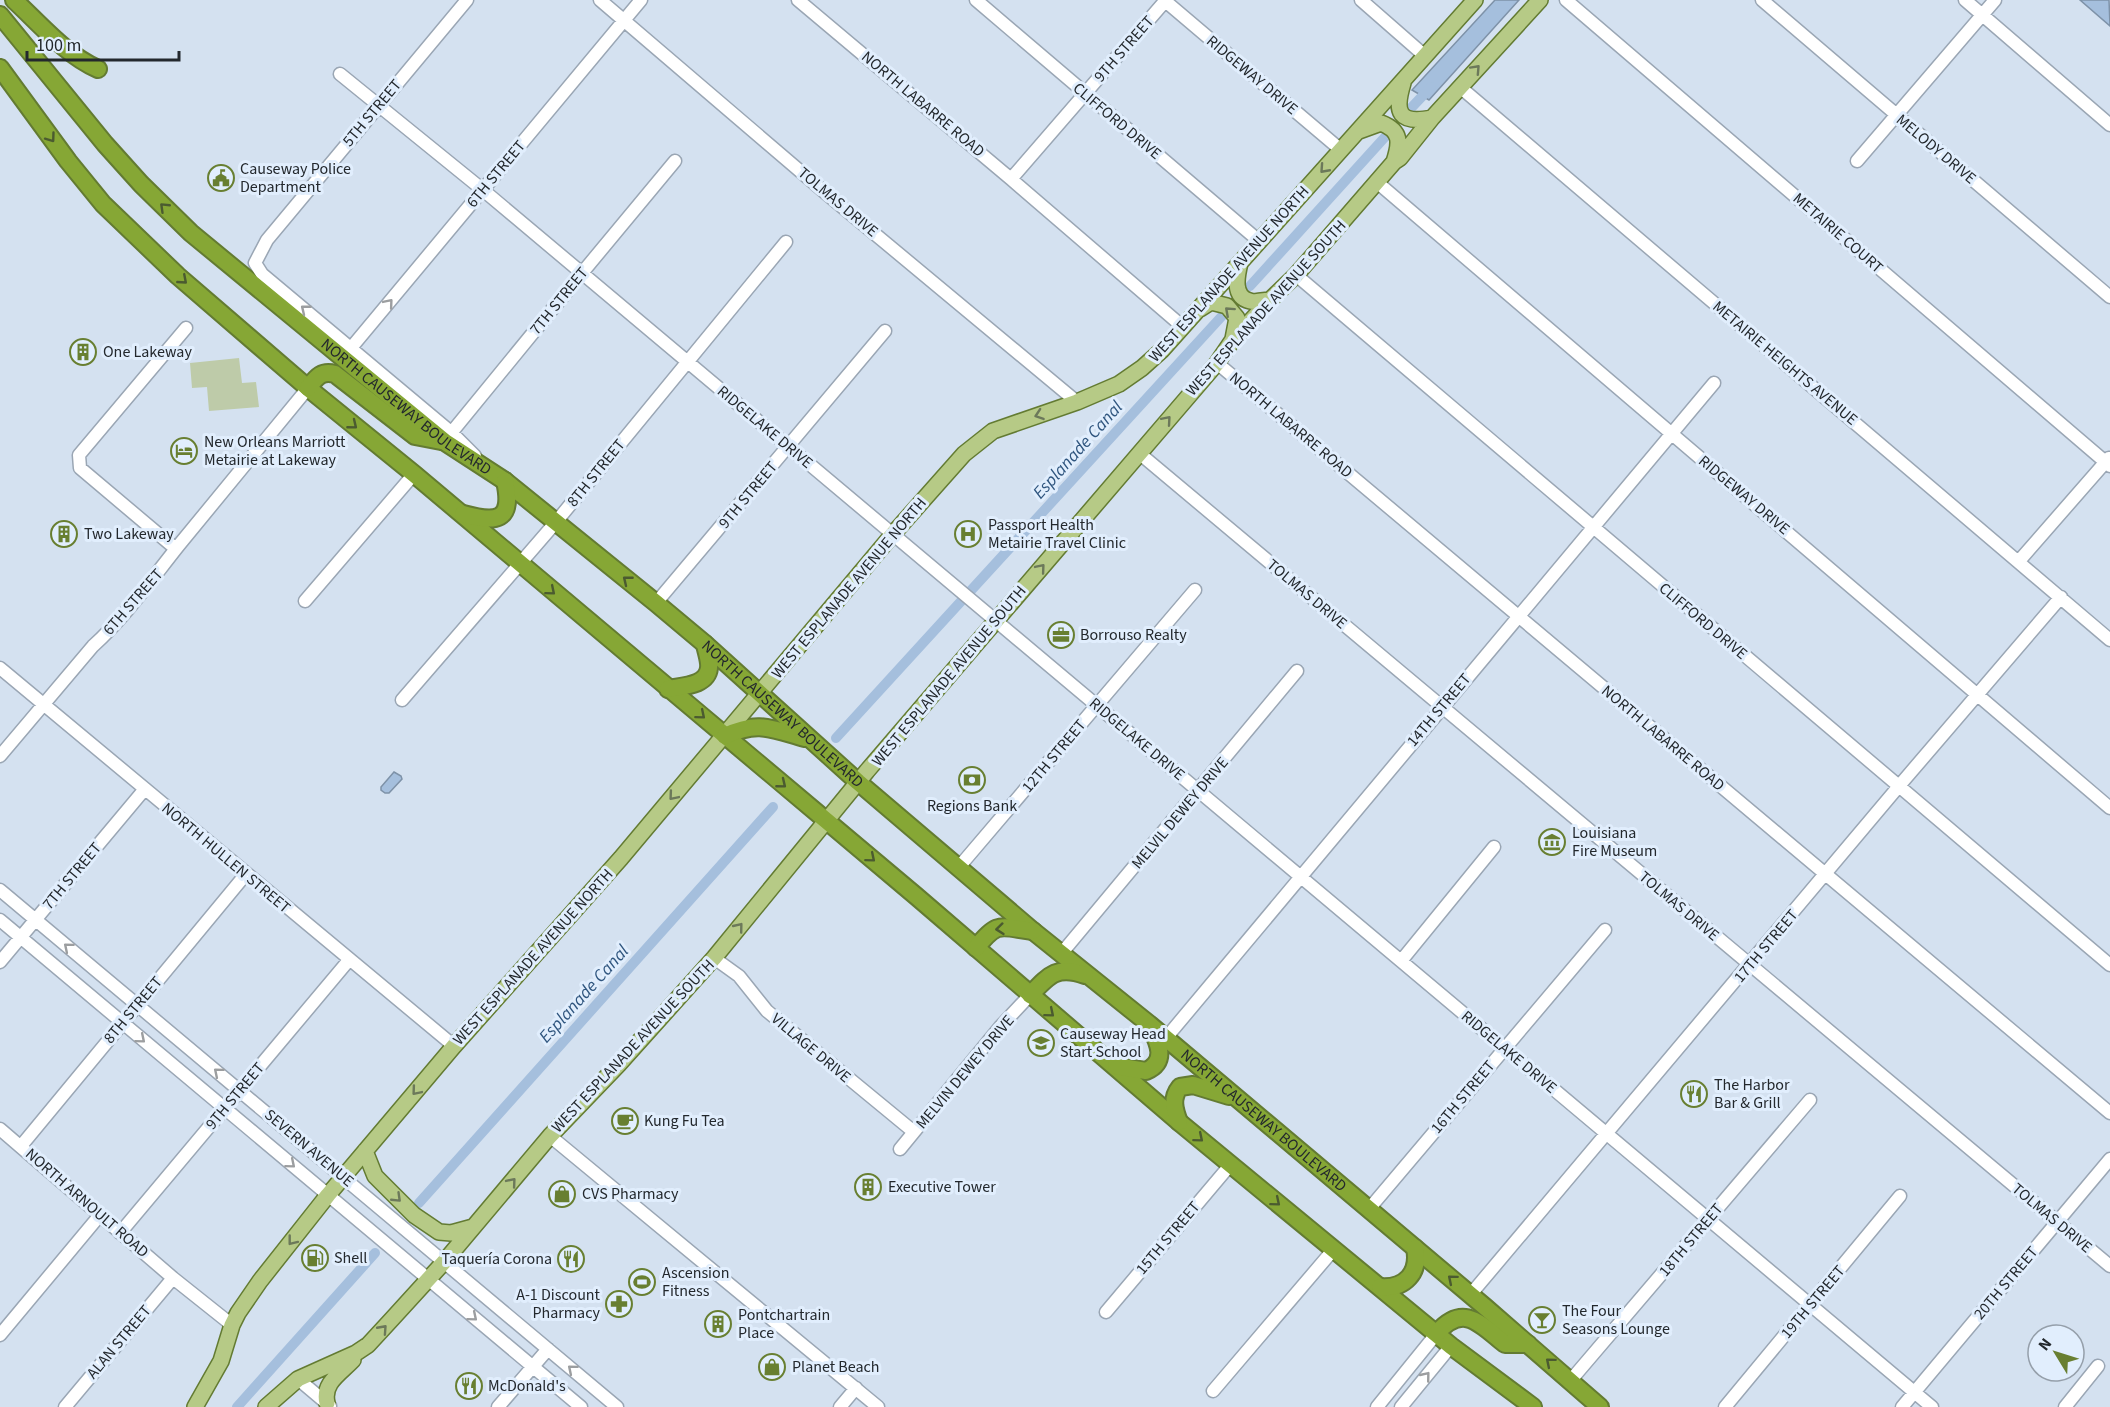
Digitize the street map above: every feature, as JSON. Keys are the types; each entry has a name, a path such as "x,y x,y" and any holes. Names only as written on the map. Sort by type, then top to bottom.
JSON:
{"highway":[{"path":"14,0 72,52 98,69"},
{"name":"NORTH CAUSEWAY BOULEVARD","path":"0,15 81,116 141,184 185,227 288,314 498,476 656,603 705,644 858,782 1033,931 1149,1023 1235,1098 1471,1294 1600,1407"},
{"path":"0,68 68,161 103,204 178,276 308,388 414,474 826,820 1179,1122 1451,1346 1533,1407"},
{"path":"308,388 319,374 328,372 335,374 415,436 448,437"},
{"path":"459,513 484,520 496,519 503,513 509,496 498,476"},
{"path":"668,689 693,684 704,679 709,668 705,644"},
{"path":"725,736 749,726 762,726 809,739"},
{"path":"976,948 994,928 1033,931"},
{"path":"1030,995 1049,976 1061,971 1072,970 1089,976"},
{"path":"1112,1065 1146,1071 1158,1062 1160,1055 1158,1042 1149,1023"},
{"path":"1179,1122 1174,1101 1180,1087 1192,1085 1235,1098"},
{"path":"1380,1287 1398,1286 1412,1275 1417,1257 1415,1248"},
{"path":"1437,1333 1446,1323 1456,1318 1468,1317 1505,1344 1528,1344"}],"main road":[{"name":"WEST ESPLANADE AVENUE NORTH","path":"195,1407 221,1361 232,1325 260,1281 328,1195 454,1046 621,858 893,534 964,454 993,431 1077,402 1119,384 1142,368 1183,327 1475,0"},
{"name":"WEST ESPLANADE AVENUE SOUTH","path":"266,1407 298,1379 357,1353 368,1345 444,1262 550,1136 619,1064 714,958 826,820 1217,363 1232,342 1296,275 1394,162 1400,158 1432,118 1540,0"},
{"path":"1403,80 1397,101 1402,115 1417,121 1432,118"},
{"path":"1357,132 1381,123 1389,126 1396,132 1398,141 1394,162"},
{"path":"1240,262 1237,287 1242,296 1250,301 1270,300"},
{"path":"1198,309 1211,302 1221,303 1232,312 1237,318 1237,329 1232,342"},
{"path":"365,1151 375,1176 414,1215 439,1232 451,1233 473,1227"},
{"path":"329,1405 325,1396 326,1388 357,1353"}],"street":[{"name":"5TH STREET","path":"448,437 351,348 262,274 255,263 257,255 267,240 467,0"},
{"name":"TOLMAS DRIVE","path":"600,0 828,195 1077,402"},
{"name":"6TH STREET","path":"351,348 641,0"},
{"name":"NORTH LABARRE ROAD","path":"798,0 1183,327"},
{"name":"CLIFFORD DRIVE","path":"976,0 1259,241"},
{"name":"9TH STREET","path":"1011,179 1165,0"},
{"name":"RIDGEWAY DRIVE","path":"1165,0 1341,150"},
{"path":"1361,0 1425,56"},
{"name":"METAIRIE COURT","path":"1566,0 2108,462"},
{"name":"MELODY DRIVE","path":"1762,0 2110,297"},
{"path":"1965,0 2110,125"},
{"path":"1857,161 1995,0"},
{"name":"RIDGELAKE DRIVE","path":"340,74 483,190 789,446 1932,1407"},
{"name":"METAIRIE HEIGHTS AVENUE","path":"1460,87 2110,640"},
{"name":"7TH STREET","path":"448,437 675,161"},
{"name":"RIDGEWAY DRIVE","path":"1378,183 2110,808"},
{"name":"8TH STREET","path":"402,700 556,522 786,242"},
{"name":"CLIFFORD DRIVE","path":"1296,275 2110,965"},
{"path":"176,549 80,468 79,455 186,328"},
{"name":"9TH STREET","path":"656,603 885,331"},
{"name":"NORTH LABARRE ROAD","path":"1217,363 2110,1113"},
{"name":"14TH STREET","path":"1166,1038 1713,383"},
{"name":"6TH STREET","path":"0,756 93,646 110,631 152,582 176,549 308,388"},
{"name":"TOLMAS DRIVE","path":"1139,453 2110,1266"},
{"path":"2019,561 2108,462"},
{"path":"305,602 414,474"},
{"name":"12TH STREET","path":"959,867 1195,590"},
{"name":"17TH STREET","path":"1471,1294 2061,597"},
{"name":"NORTH HULLEN STREET","path":"0,668 454,1046"},
{"name":"MELVIL DEWEY DRIVE","path":"1062,954 1297,671"},
{"name":"7TH STREET","path":"0,962 144,790"},
{"path":"1401,961 1494,848"},
{"name":"8TH STREET","path":"21,1146 246,874"},
{"name":"SEVERN AVENUE","path":"0,890 617,1407"},
{"name":"SEVERN AVENUE","path":"0,920 581,1407"},
{"name":"16TH STREET","path":"1369,1209 1605,930"},
{"name":"VILLAGE DRIVE","path":"714,958 739,976 767,1011 914,1132"},
{"name":"9TH STREET","path":"120,1233 349,960"},
{"name":"MELVIN DEWEY DRIVE","path":"900,1149 999,1027 1030,995"},
{"name":"18TH STREET","path":"1571,1380 1810,1100"},
{"name":"NORTH ARNOULT ROAD","path":"0,1129 173,1278 232,1325"},
{"path":"550,1136 878,1407"},
{"name":"20TH STREET","path":"1902,1407 2110,1159"},
{"name":"15TH STREET","path":"1106,1312 1231,1164"},
{"name":"19TH STREET","path":"1725,1407 1900,1196"},
{"path":"0,1335 100,1215"},
{"path":"1213,1391 1334,1250"},
{"name":"ALAN STREET","path":"65,1407 173,1278"},
{"path":"1377,1407 1437,1333"},
{"path":"1401,1407 1451,1346"},
{"path":"498,1407 548,1349"},
{"path":"2065,1407 2098,1366"},
{"path":"298,1379 329,1405"},
{"path":"1495,1380 1523,1407"},
{"path":"840,1407 856,1388"},
{"name":"NORTH CAUSEWAY BOULEVARD","path":"1587,1394 1612,1407"}],"green space":[{"path":"239,358 242,383 256,382 259,407 209,411 207,387 192,388 190,363"}],"water":[{"path":"1495,0 1519,0 1429,100 1412,90"},
{"path":"2080,0 2109,0 2110,26"},
{"path":"394,772 402,779 389,793 385,793 381,787"}],"waterway":[{"name":"Esplanade Canal","path":"1412,107 1431,87"},
{"name":"Esplanade Canal","path":"1250,286 1385,137"},
{"name":"Esplanade Canal","path":"836,738 1222,316"},
{"name":"Esplanade Canal","path":"419,1203 773,807"},
{"name":"Esplanade Canal","path":"237,1407 375,1253"}],"place":[{"name":"Causeway Police Department","path":"221,178"},
{"name":"One Lakeway","path":"83,352"},
{"name":"New Orleans Marriott Metairie at Lakeway","path":"184,451"},
{"name":"Two Lakeway","path":"64,534"},
{"name":"Passport Health Metairie Travel Clinic","path":"968,534"},
{"name":"Borrouso Realty","path":"1061,635"},
{"name":"Regions Bank","path":"972,780"},
{"name":"Louisiana Fire Museum","path":"1552,842"},
{"name":"Causeway Head Start School","path":"1041,1043"},
{"name":"The Harbor Bar & Grill","path":"1694,1094"},
{"name":"Kung Fu Tea","path":"625,1121"},
{"name":"Executive Tower","path":"868,1187"},
{"name":"CVS Pharmacy","path":"562,1194"},
{"name":"Shell","path":"315,1258"},
{"name":"Taquería Corona","path":"571,1259"},
{"name":"Ascension Fitness","path":"642,1282"},
{"name":"A-1 Discount Pharmacy","path":"619,1304"},
{"name":"The Four Seasons Lounge","path":"1542,1320"},
{"name":"Pontchartrain Place","path":"718,1324"},
{"name":"Planet Beach","path":"772,1367"},
{"name":"McDonald's","path":"469,1386"}]}
